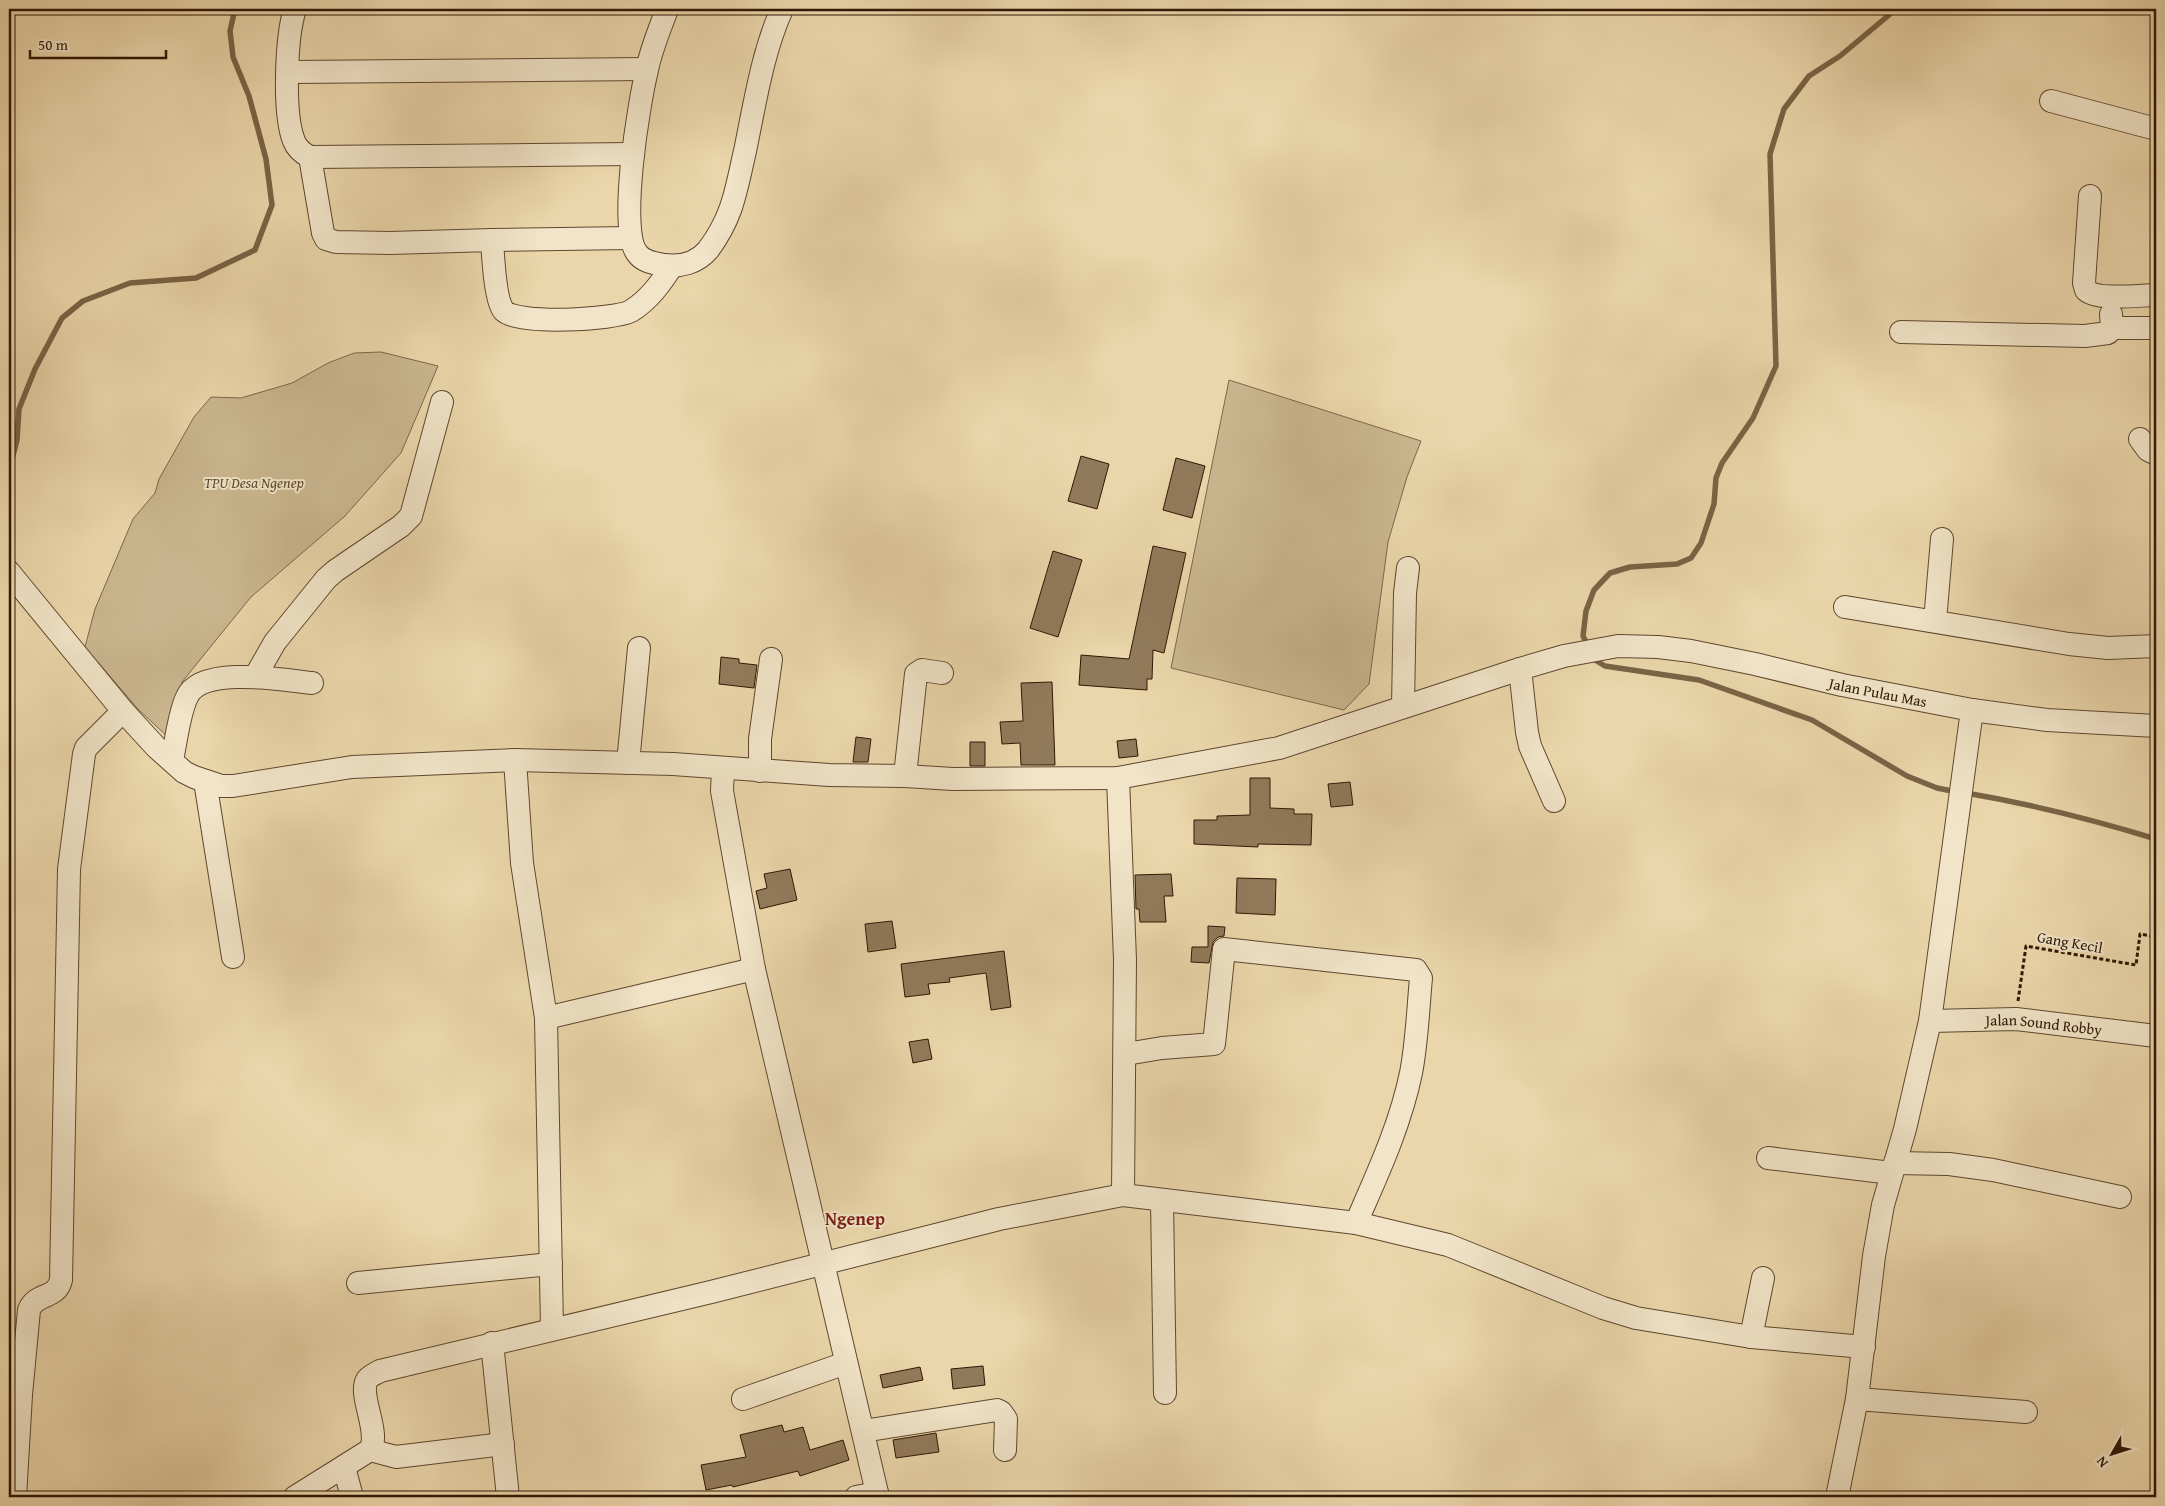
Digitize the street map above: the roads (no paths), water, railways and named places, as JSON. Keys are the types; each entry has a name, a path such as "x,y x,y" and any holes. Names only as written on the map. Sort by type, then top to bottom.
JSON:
{"street":[{"path":"295,9 290,39 288,104 291,130 298,148 310,157 633,154"},
{"path":"667,9 647,69 633,154 630,238 636,253 644,260 672,266 683,265 702,257 721,231 734,204 767,47 782,9"},
{"path":"288,72 647,69"},
{"path":"2051,101 2156,129"},
{"path":"310,157 323,234 329,241 390,243 630,238"},
{"path":"2090,196 2084,287 2091,294 2111,296 2156,295"},
{"path":"492,240 499,300 504,311 518,319 550,320 610,317 625,314 646,299 662,282 672,266"},
{"path":"644,260 641,282 646,299"},
{"path":"1901,332 2085,336 2108,333 2112,328 2111,296"},
{"path":"2112,328 2156,328"},
{"path":"255,677 275,642 318,588 335,571 401,526 411,516 442,402"},
{"path":"2140,439 2148,450 2156,454"},
{"path":"1935,621 1942,539"},
{"path":"1403,708 1404,593 1408,568"},
{"name":"Jalan Pulau Mas","path":"9,572 123,711 184,772 221,786 233,786 352,767 515,760 673,764 829,775 953,779 1118,778 1279,748 1520,669 1564,656 1618,646 1643,646 1684,650 1972,710 2047,720 2156,726"},
{"path":"1845,607 2078,645 2108,648 2156,646"},
{"path":"628,763 639,648"},
{"path":"760,771 760,739 771,659"},
{"path":"1520,669 1530,746 1554,801"},
{"path":"905,776 916,674 922,670 942,673"},
{"path":"172,760 186,697 200,684 220,678 255,677 312,682"},
{"path":"1837,1497 1857,1399 1878,1233 1930,1021 1972,710"},
{"path":"15,1497 12,1456 15,1395 29,1310 32,1303 55,1292 61,1280 69,869 84,754 86,748 123,711"},
{"path":"515,760 522,863 546,1018 552,1329"},
{"path":"723,769 722,791 754,969 822,1264 863,1431 870,1496"},
{"path":"1118,778 1125,960 1126,1054 1123,1195"},
{"path":"205,781 232,957"},
{"path":"1126,1054 1162,1048 1214,1044 1224,949 1416,970 1420,978 1414,1057 1408,1085 1384,1161 1356,1224"},
{"path":"546,1018 754,969"},
{"name":"Jalan Sound Robby","path":"1930,1021 2016,1019 2156,1036"},
{"path":"1768,1158 1893,1168 1949,1164 1993,1170 2120,1197"},
{"path":"295,1497 370,1450 373,1435 365,1386 369,1377 380,1371 822,1264 910,1240 999,1219 1123,1195 1356,1224 1448,1245 1617,1313 1636,1318 1751,1337 1864,1347"},
{"path":"1162,1200 1164,1393"},
{"path":"358,1283 551,1264"},
{"path":"1751,1337 1763,1278"},
{"path":"492,1344 508,1497"},
{"path":"743,1399 846,1363"},
{"path":"1857,1399 2026,1412"},
{"path":"863,1431 997,1410 1006,1419 1005,1450"},
{"path":"370,1450 396,1457 503,1444"},
{"path":"344,1467 352,1497"}],"waterway":[{"path":"9,471 17,440 19,409 35,369 62,318 83,301 130,283 196,278 255,250 272,205 266,159 249,96 233,57 230,31 235,9"},
{"path":"1588,646 1583,636 1586,611 1594,590 1610,573 1630,567 1677,564 1691,558 1701,543 1714,504 1716,478 1722,463 1753,418 1776,366 1770,154 1784,109 1809,76 1840,56 1889,15 1893,9"},
{"path":"1594,657 1595,660 1605,666 1699,680 1812,720 1907,776 1937,788 1957,792"},
{"path":"1966,793 2062,813 2156,839"}],"district":[{"name":"Ngenep","path":"855,1218"}],"park label":[{"name":"TPU Desa Ngenep","path":"254,482"}]}
